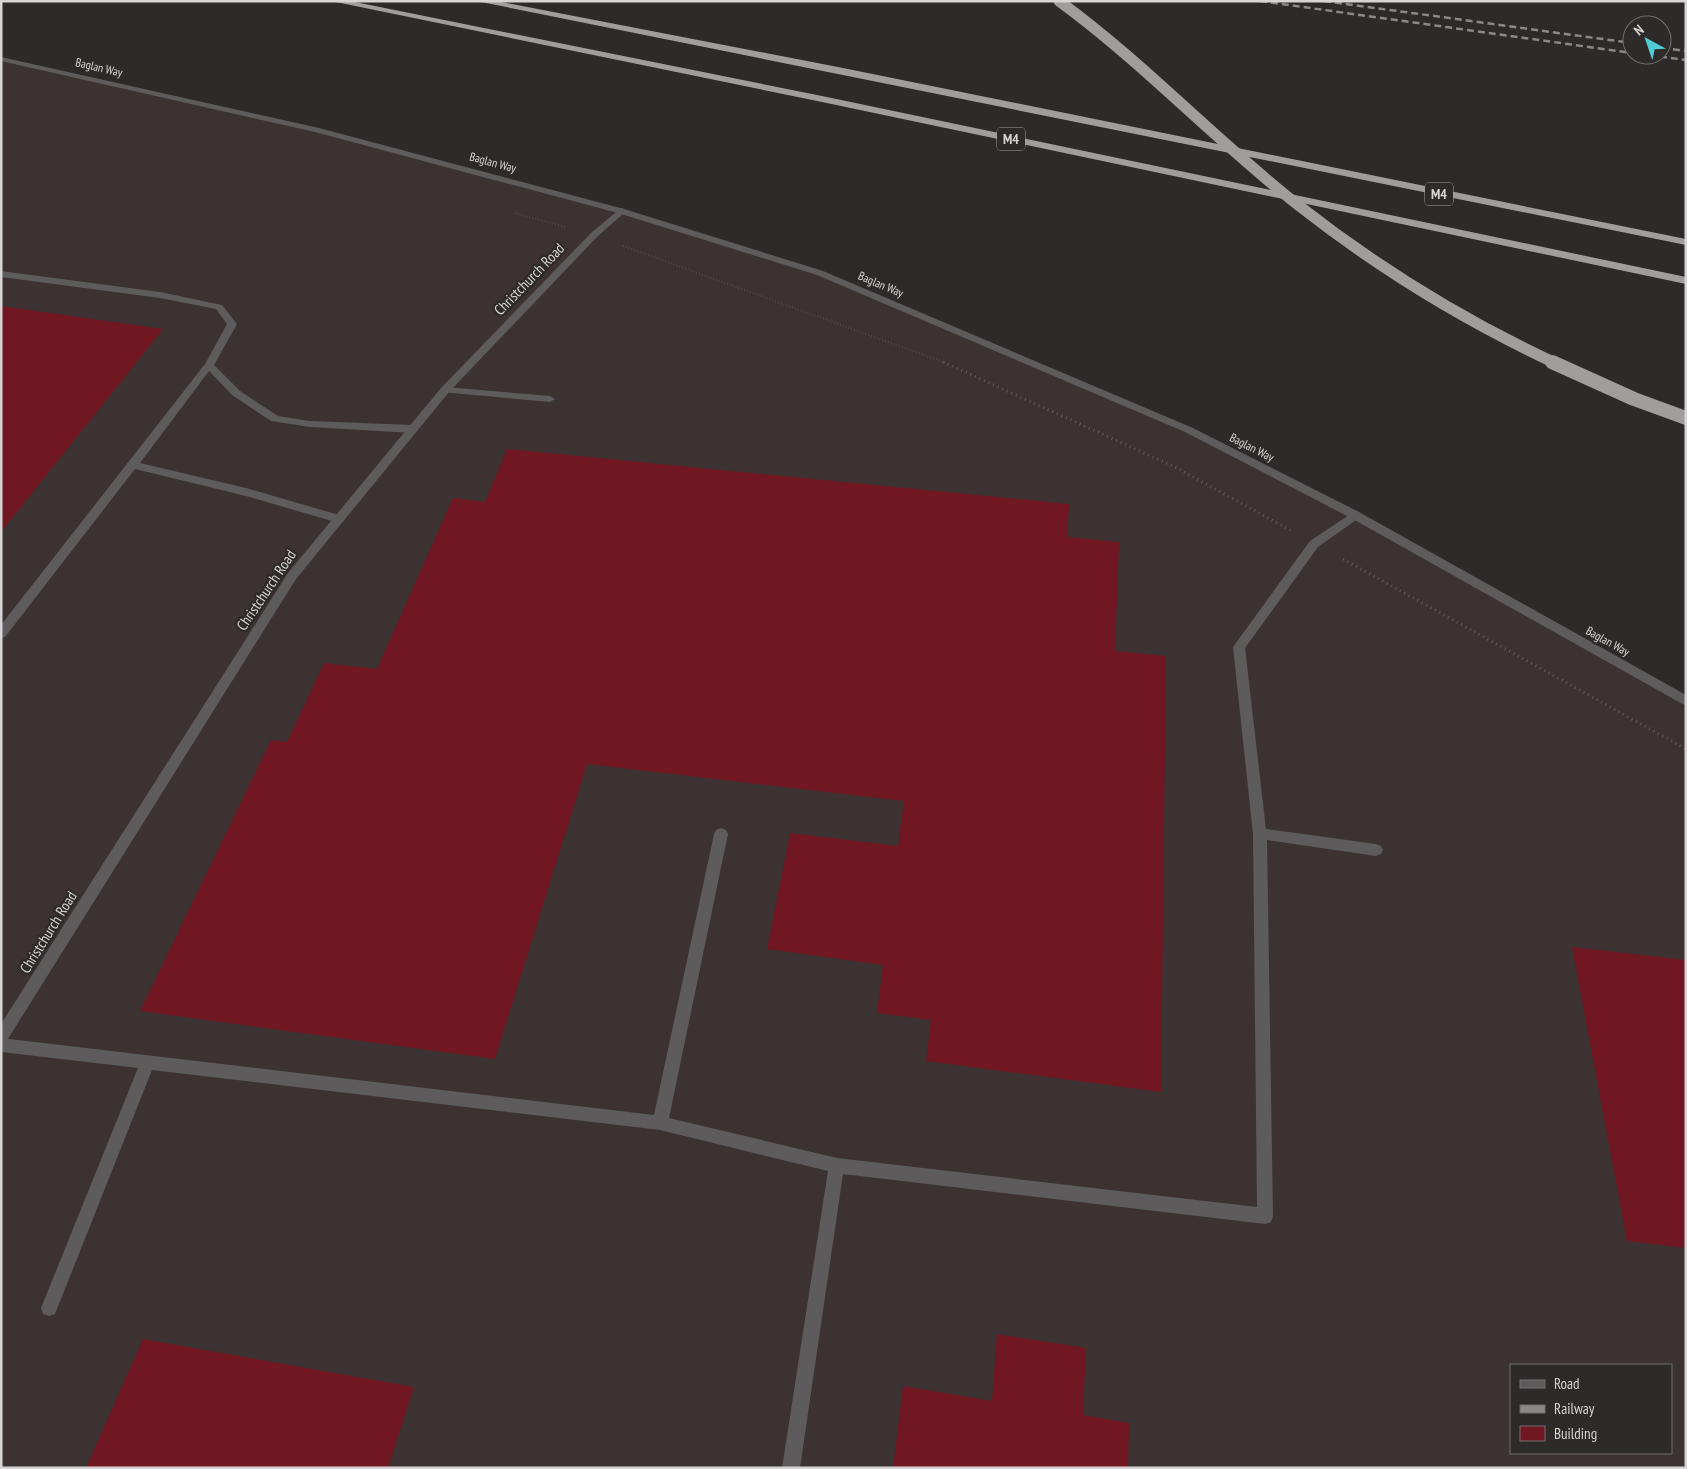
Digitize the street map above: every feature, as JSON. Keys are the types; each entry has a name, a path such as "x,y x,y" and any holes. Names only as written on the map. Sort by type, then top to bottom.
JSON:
{"highway":[{"name":"M4","path":"335,1 822,99 1686,281"},
{"name":"M4","path":"480,1 843,71 1380,182 1686,242"},
{"path":"1060,1 1114,43 1297,204 1396,275 1516,346 1641,402 1686,418"}],"street":[{"name":"Baglan Way","path":"1,59 316,130 621,210 820,272 1189,430 1355,515 1686,701"},
{"name":"Christchurch Road","path":"1,1037 292,576 445,390 594,235 621,210"},
{"path":"1,274 160,295 219,308 232,324 209,365 134,465 1,634"},
{"path":"209,365 236,393 275,419 310,424 413,429"},
{"path":"445,390 550,399"},
{"path":"134,465 246,492 338,519"},
{"path":"1,1045 660,1123 838,1166 1265,1216 1260,834 1239,647 1314,544 1355,515"},
{"path":"660,1123 721,834"},
{"path":"1260,834 1376,850"},
{"path":"49,1308 148,1062"},
{"path":"790,1468 838,1166"}],"path":[{"path":"507,211 594,235 927,355 1175,467 1686,748"}],"shaded area":[{"path":"1,59 316,130 621,211 820,273 1189,430 1355,515 1686,701 1686,1468 1,1468"}],"building":[{"path":"1,306 163,329 1,532"},
{"path":"507,449 1069,504 1067,537 1119,542 1115,651 1166,656 1161,1092 926,1061 931,1020 877,1013 883,965 767,949 790,833 898,846 904,801 587,764 495,1059 140,1011 271,740 287,742 324,663 377,669 453,498 485,502"},
{"path":"1572,947 1686,960 1686,1248 1627,1241"},
{"path":"997,1334 1086,1348 1083,1415 1129,1423 1128,1468 893,1468 903,1386 992,1401"},
{"path":"143,1339 414,1387 388,1468 86,1468"}],"railway":[{"path":"1260,1 1622,52"},
{"path":"1324,1 1622,42"},
{"path":"1672,49 1686,51"},
{"path":"1672,58 1686,60"}]}
